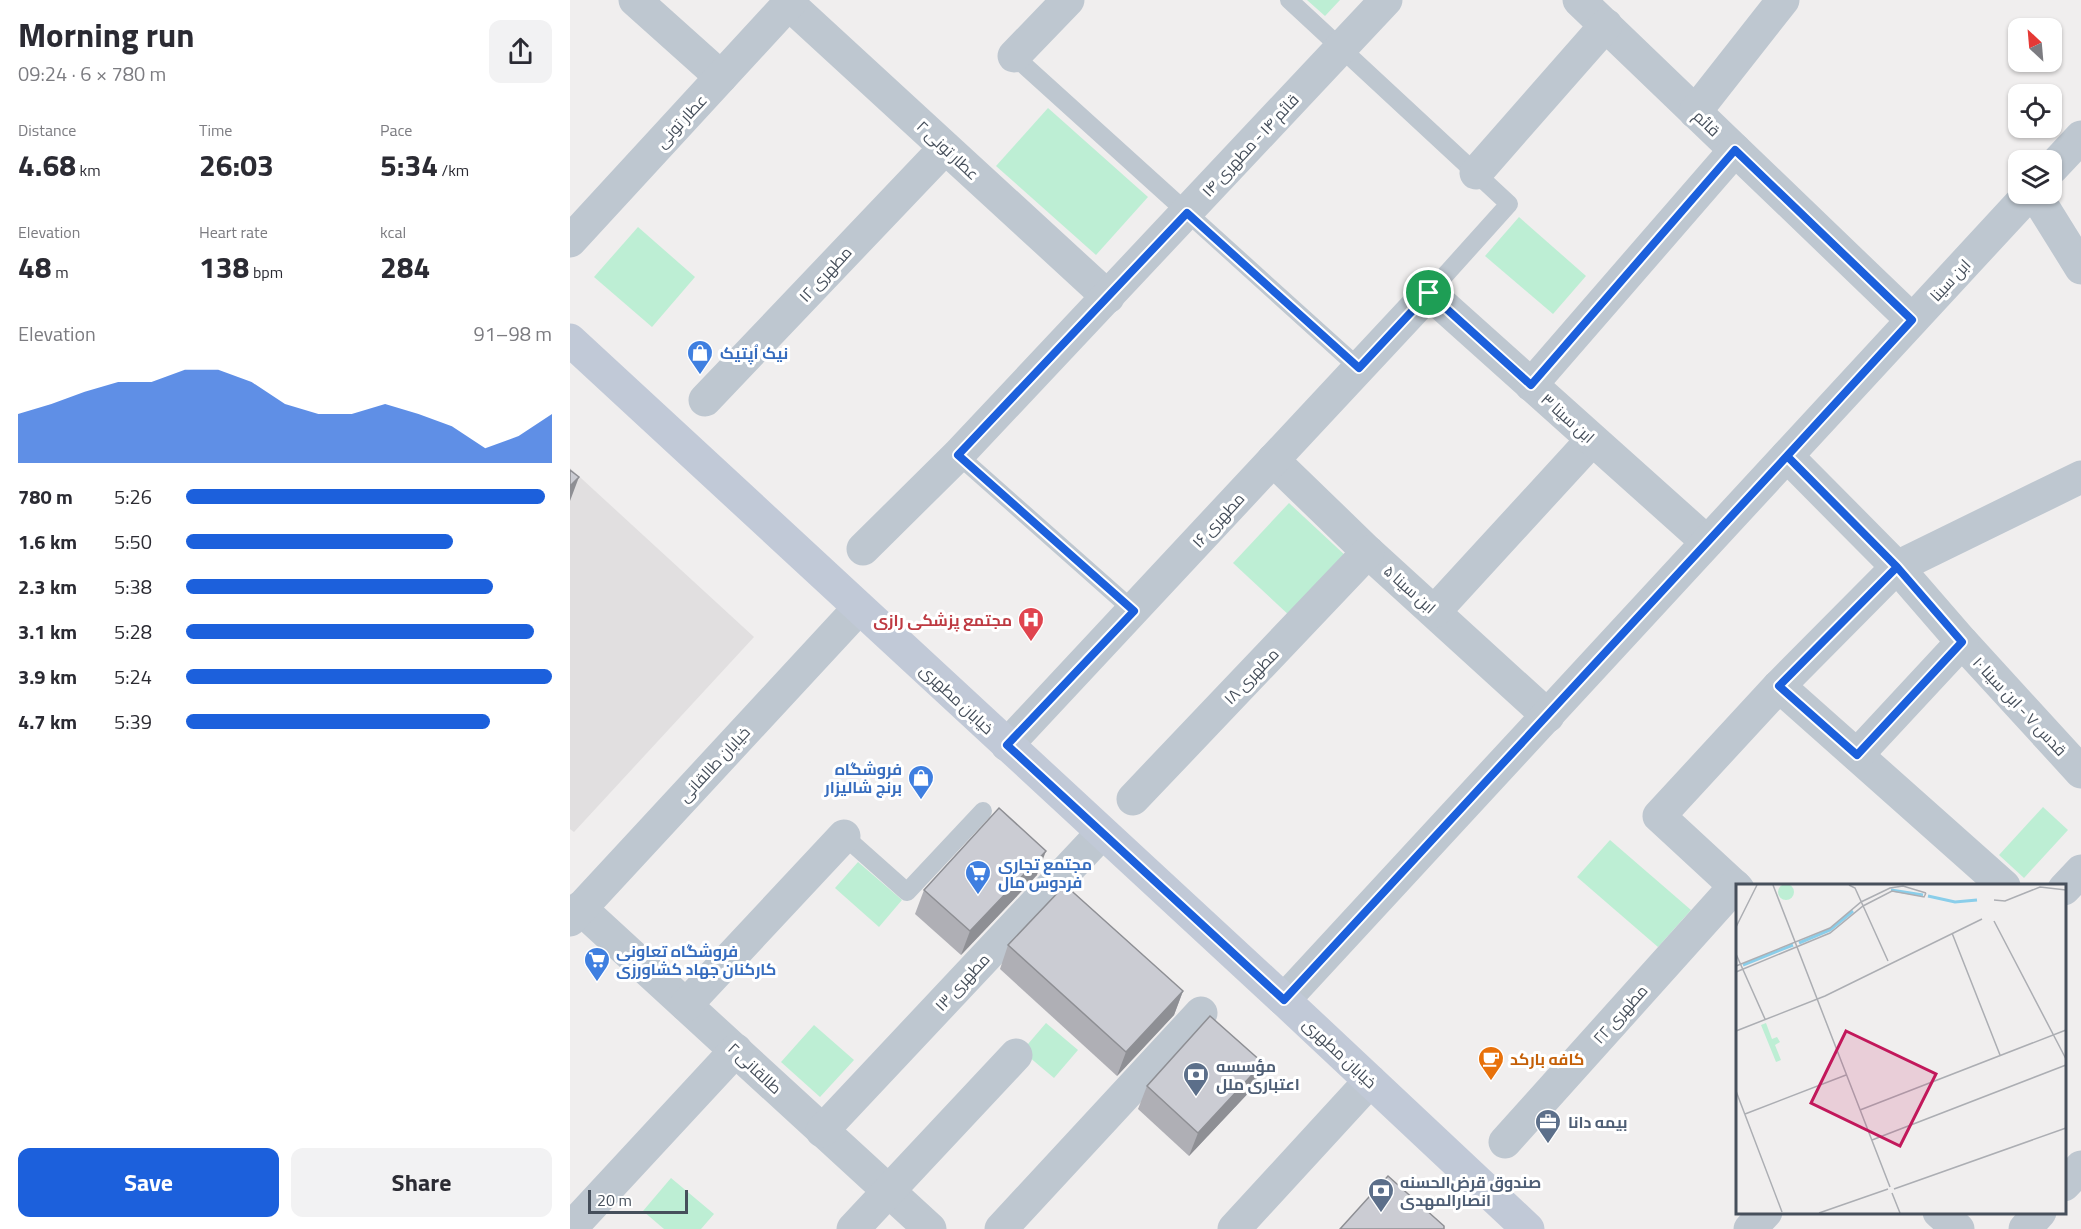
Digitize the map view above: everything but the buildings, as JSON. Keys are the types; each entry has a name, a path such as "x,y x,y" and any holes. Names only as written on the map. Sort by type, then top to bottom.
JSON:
{"main road":[{"name":"خیابان مطهری","path":"570,340 1284,1000 1370,1081 1513,1224"}],"street":[{"path":"635,0 721,77"},
{"path":"1014,56 1068,0"},
{"name":"قائم ۱۴ - مطهری ۱۴","path":"863,549 958,455 1386,0"},
{"name":"قائم","path":"1579,0 1912,320"},
{"path":"1695,112 1783,0"},
{"name":"عطار تونی","path":"570,241 790,2"},
{"name":"عطار تونی ۲","path":"790,2 1108,297"},
{"path":"1476,173 1606,25"},
{"path":"2062,157 2081,137"},
{"name":"مطهری ۱۲","path":"705,400 945,147"},
{"path":"1531,385 1735,150"},
{"name":"ابن سینا","path":"1284,1000 2020,204"},
{"path":"2041,204 2081,268"},
{"name":"ابن سینا ۳","path":"1429,293 1707,542"},
{"name":"مطهری ۱۶","path":"1007,745 1429,293"},
{"path":"1435,611 1593,440"},
{"name":"قدس ۷ - ابن سینا ۱۰","path":"1787,456 1897,567 2081,772"},
{"name":"ابن سینا ۵","path":"1273,460 1368,552 1548,716"},
{"path":"1736,887 1659,816 1779,686 1897,567 2081,477"},
{"name":"مطهری ۱۸","path":"1133,799 1368,552"},
{"name":"خیابان طالقانی","path":"575,914 859,608"},
{"path":"1857,755 1962,642"},
{"path":"1779,686 2003,884"},
{"name":"مطهری ۱۳","path":"822,1131 1102,833"},
{"path":"686,1005 844,836"},
{"name":"مطهری ۲۲","path":"1505,1142 1736,887"},
{"name":"طالقانی ۲","path":"575,914 686,1005 930,1229"},
{"path":"1000,1229 1202,1013"},
{"path":"570,1229 736,1050"},
{"path":"853,1229 1016,1055"},
{"path":"1234,1229 1370,1081"},
{"path":"2066,1183 2081,1167"},
{"path":"1750,1229 1764,1214"},
{"path":"1941,1214 1958,1229"},
{"path":"2025,1229 2038,1214"}],"lane":[{"path":"1288,0 1509,204 1429,293"},
{"path":"1014,56 1359,368"},
{"path":"958,455 1134,611"},
{"path":"844,836 907,892 982,811"}],"shaded area":[{"path":"570,468 754,637 574,832 570,829"}],"green space":[{"path":"1307,0 1340,0 1325,16"},
{"path":"1048,108 1148,197 1096,255 996,166"},
{"path":"1519,217 1586,276 1553,314 1485,256"},
{"path":"638,227 695,277 652,327 594,277"},
{"path":"1289,503 1347,557 1291,617 1233,563"},
{"path":"2043,807 2068,830 2024,878 1999,855"},
{"path":"1610,840 1691,910 1658,947 1577,877"},
{"path":"858,862 902,900 879,927 835,888"},
{"path":"1046,1023 1078,1050 1054,1078 1022,1051"},
{"path":"814,1025 854,1060 820,1097 781,1062"},
{"path":"671,1178 714,1214 701,1229 664,1229 643,1211"}],"place":[{"name":"نیک اُپتیک","path":"700,376"},
{"name":"مجتمع پزشکی رازی","path":"1031,643"},
{"name":"فروشگاه برنج شالیزار","path":"921,801"},
{"name":"مجتمع تجاری فردوس مال","path":"978,896"},
{"name":"فروشگاه تعاونی کارکنان جهاد کشاورزی","path":"597,983"},
{"name":"کافه بارکد","path":"1491,1082"},
{"name":"مؤسسه اعتباری ملل","path":"1196,1098"},
{"name":"بیمه دانا","path":"1548,1145"},
{"name":"صندوق قرض‌الحسنه انصارالمهدی","path":"1381,1214"}],"route":[{"path":"1429,293 1359,368 1187,213 958,455 1134,611 1007,745 1284,1000 1787,456 1897,567 1962,642 1857,755 1779,686 1897,567 1842,512 1787,456 1912,320 1735,150 1531,385 1429,293"}]}
